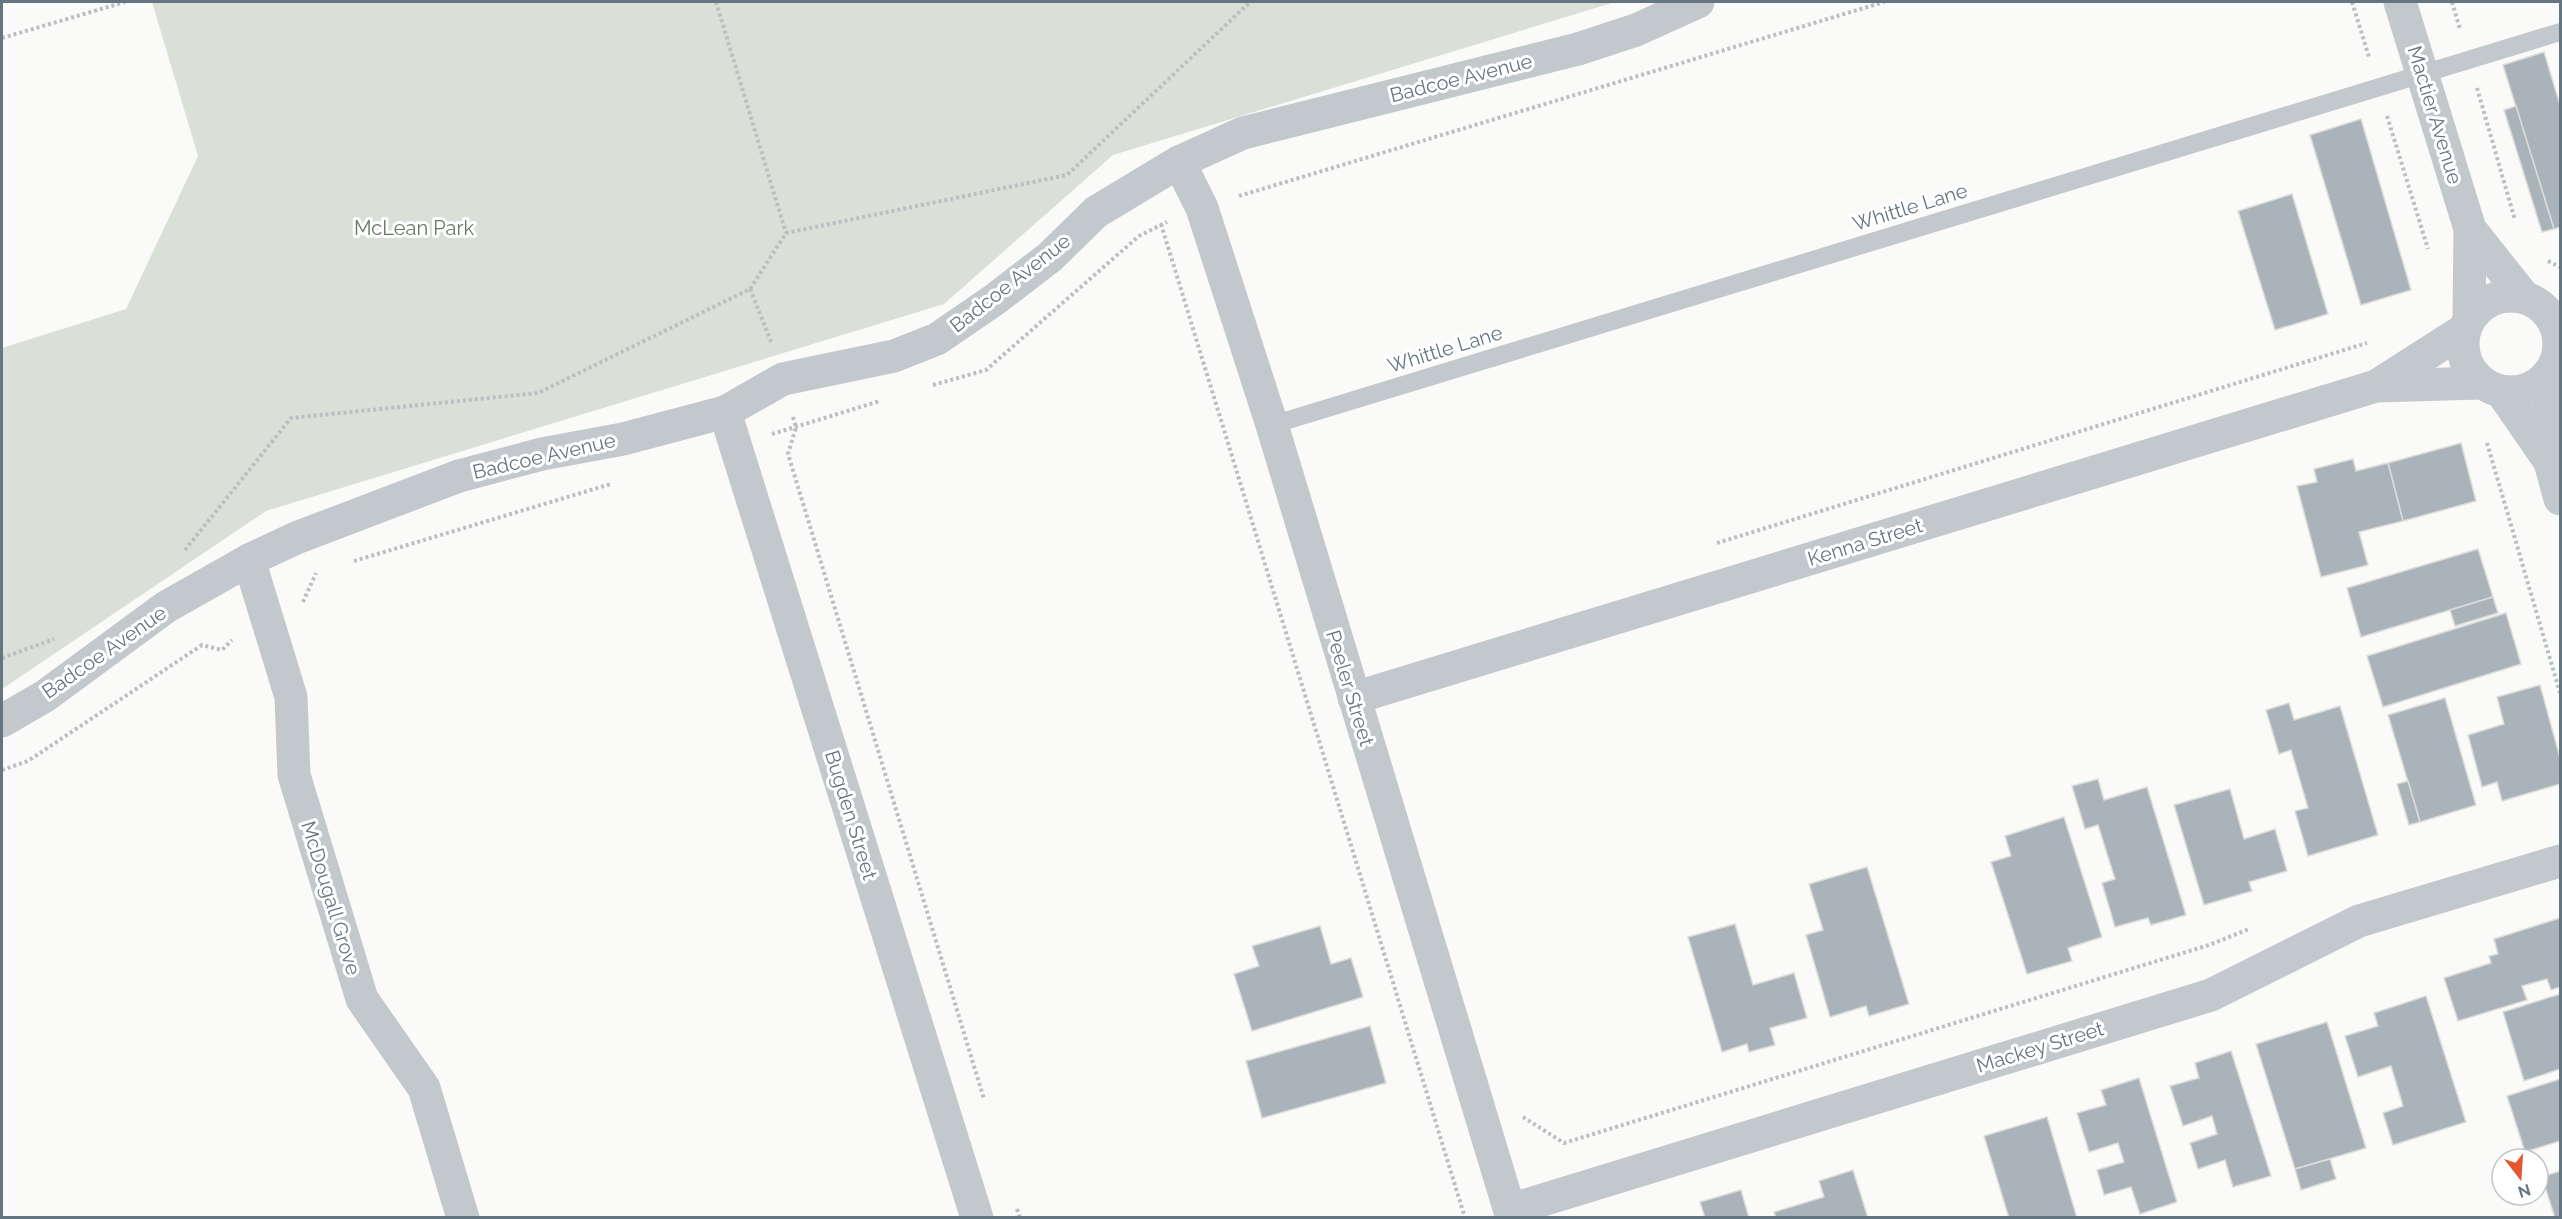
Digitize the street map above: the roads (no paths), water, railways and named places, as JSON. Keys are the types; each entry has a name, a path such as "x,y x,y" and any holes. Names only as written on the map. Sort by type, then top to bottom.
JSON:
{"street":[{"name":"Badcoe Avenue","path":"2,722 45,696 166,607 249,560 296,538 459,476 542,454 623,439 725,412 783,379 894,356 937,339 1050,257 1096,212 1179,162 1243,133 1578,50 1636,30 1698,2"},
{"name":"Mactier Avenue","path":"2400,2 2470,229 2466,325"},
{"name":"Peeler Street","path":"1179,162 1202,208 1272,425 1341,659 1511,1214"},
{"name":"Mactier Avenue","path":"2470,229 2539,300"},
{"path":"2550,462 2491,387 2468,367 2462,349 2466,325 2479,307 2492,299 2508,296 2539,300 2556,325 2560,341 2555,363 2550,462 2560,499"},
{"name":"Kenna Street","path":"1354,698 2376,386 2466,325"},
{"path":"2491,387 2518,392 2534,387 2555,363"},
{"name":"Kenna Street","path":"2376,386 2491,387"},
{"name":"Bugden Street","path":"725,412 977,1218"},
{"name":"McDougall Grove","path":"249,560 291,697 294,775 362,999 424,1088 463,1218"},
{"name":"Mackey Street","path":"1511,1214 2211,995 2359,921 2560,861"}],"lane":[{"name":"Whittle Lane","path":"1272,425 2560,32"}],"park label":[{"name":"McLean Park","path":"414,228"}]}
